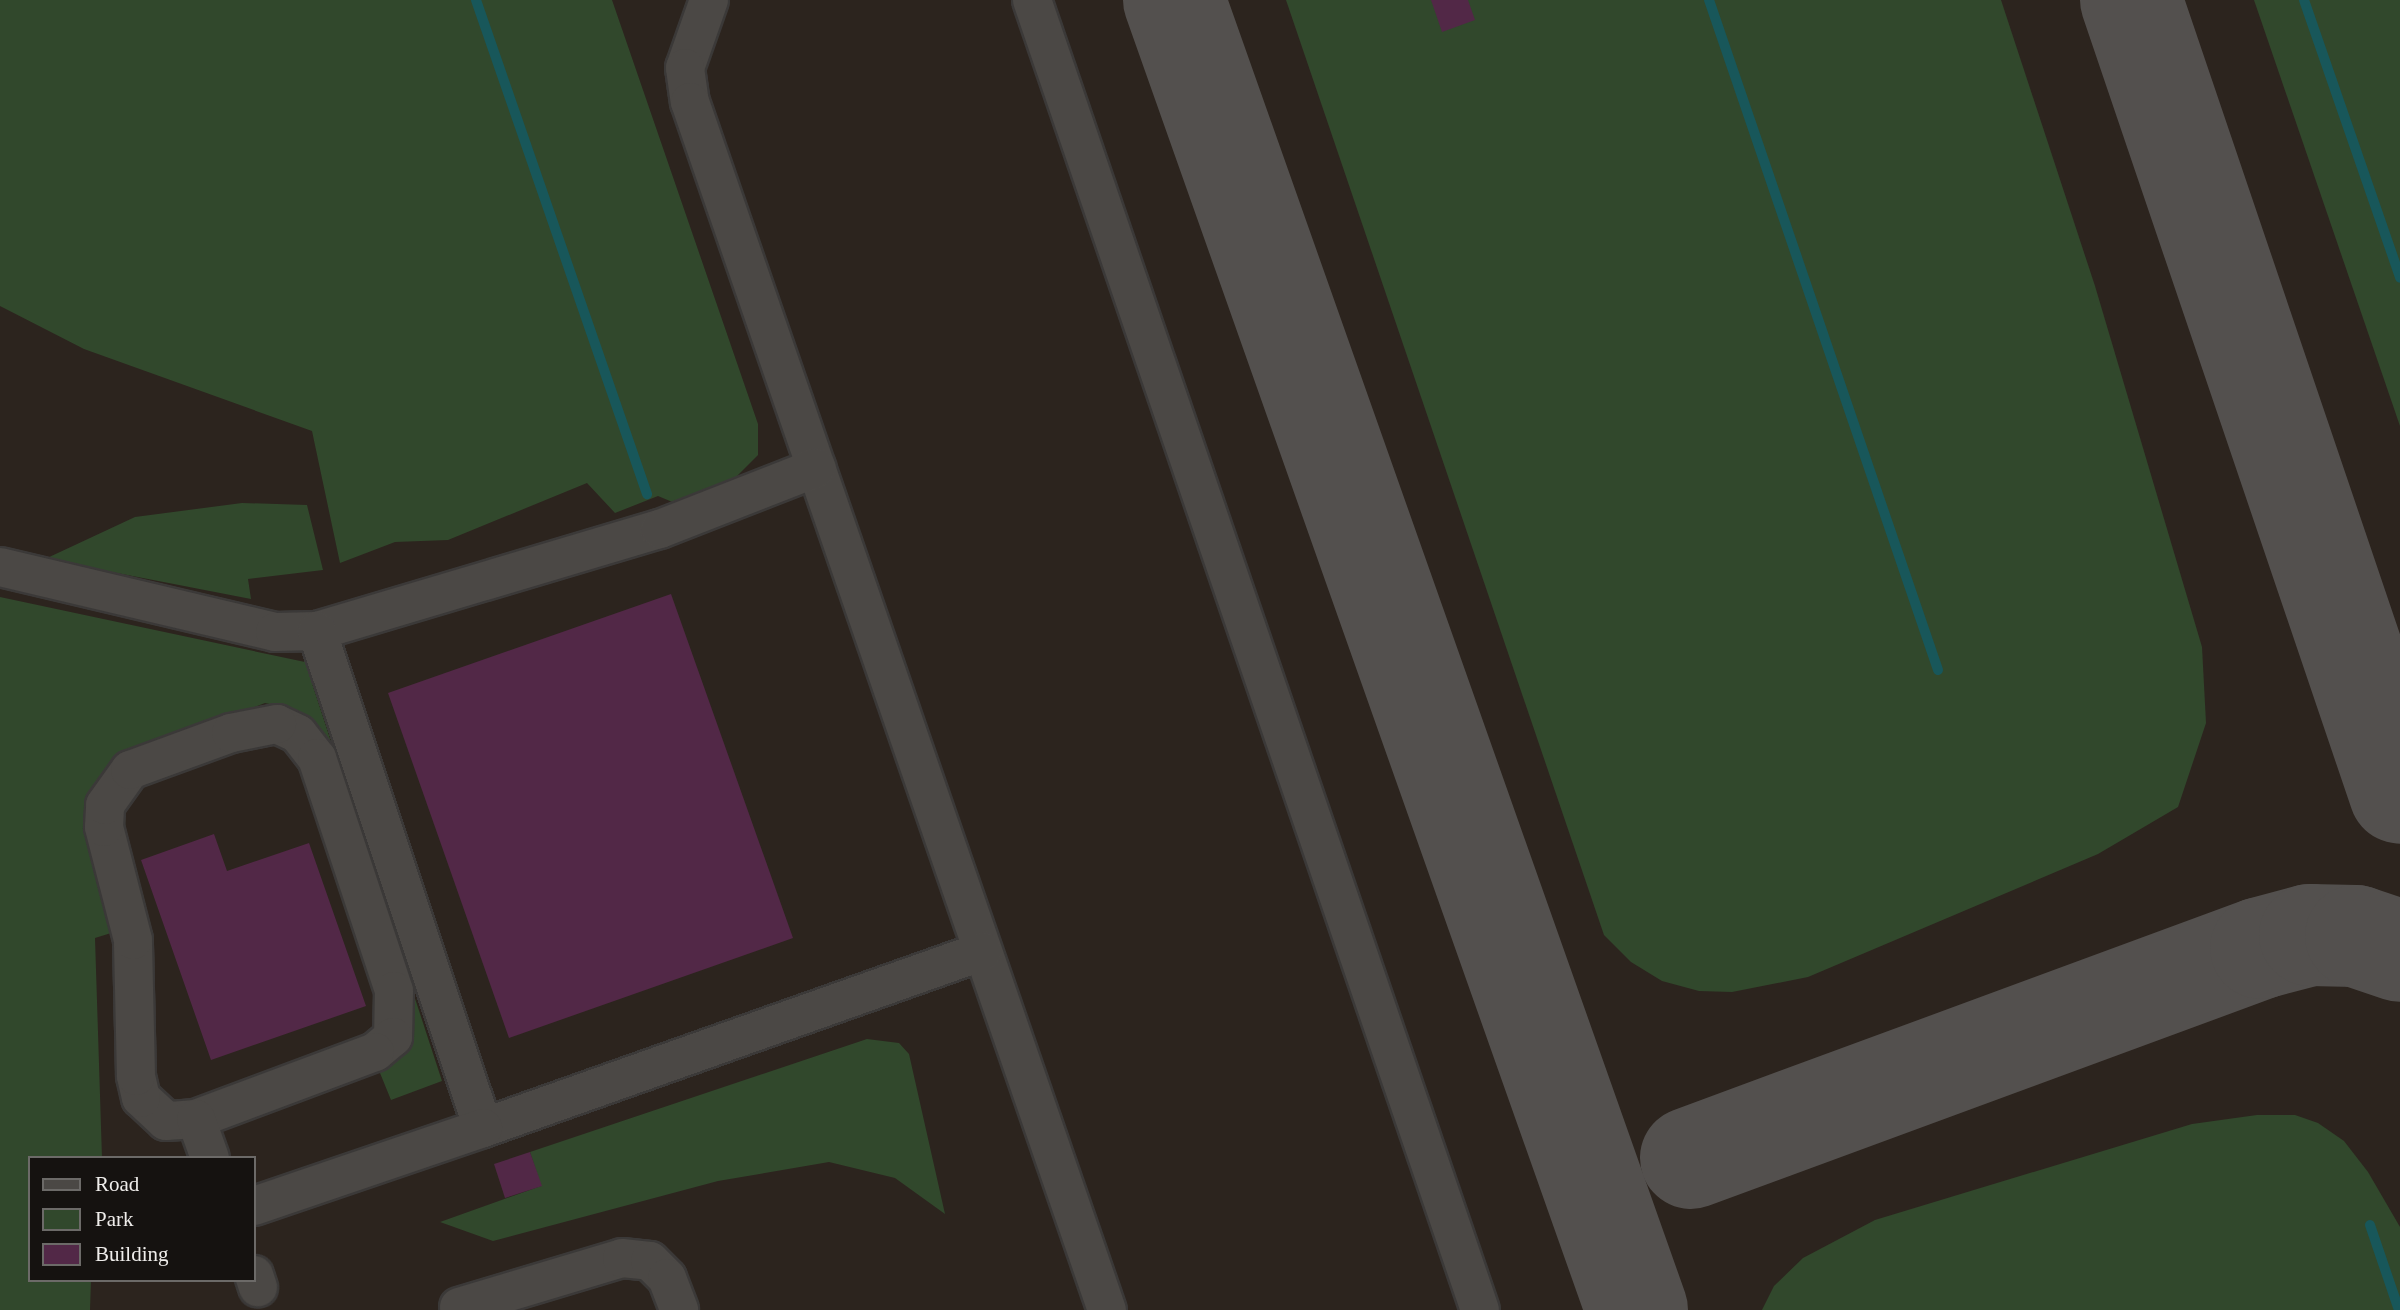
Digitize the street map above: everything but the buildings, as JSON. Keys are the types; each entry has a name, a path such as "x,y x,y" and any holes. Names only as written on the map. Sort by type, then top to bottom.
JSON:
{"lane":[{"path":"709,0 685,68 690,102 1107,1310"},
{"path":"1032,0 1480,1310"},
{"path":"0,567 275,632 317,631 660,528 817,468"},
{"path":"317,631 483,1128"},
{"path":"277,724 298,734 317,758 394,991 393,1037 375,1052 196,1119 166,1121 141,1098 133,940 104,827 105,805 130,770 231,733 277,724"},
{"path":"256,1205 983,951"},
{"path":"196,1119 209,1156"},
{"path":"459,1307 622,1258 650,1261 667,1278 679,1310"}],"shaded area":[{"path":"0,0 2400,0 2400,1310 0,1310"}],"green space":[{"path":"0,0 612,0 758,424 758,455 724,489 682,506 658,496 615,513 587,483 448,540 395,542 340,563 312,431 84,349 0,306"},
{"path":"1286,0 2001,0 2095,286 2202,647 2206,723 2178,807 2098,854 1808,977 1732,992 1699,991 1662,981 1631,962 1604,935"},
{"path":"2254,0 2400,0 2400,426"},
{"path":"242,503 307,505 323,570 248,579 251,599 45,559 135,517"},
{"path":"0,597 305,662 442,1081 391,1100 380,1073 407,1045 288,708 265,703 121,758 98,778 90,803 124,929 95,938 102,1156 28,1156 28,1282 91,1282 90,1310 0,1310"},
{"path":"867,1039 899,1043 909,1054 945,1214 895,1178 829,1162 718,1181 493,1241 440,1222 541,1186 530,1152"},
{"path":"2257,1115 2295,1115 2318,1123 2344,1141 2368,1172 2400,1227 2400,1310 1762,1310 1774,1286 1803,1258 1875,1220 2192,1124"}],"waterway":[{"path":"476,0 647,494"},
{"path":"1709,0 1938,670"},
{"path":"2304,0 2400,278"},
{"path":"2370,1225 2399,1310"}],"taxiway":[{"path":"1174,0 1637,1310"},
{"path":"2131,0 2400,793"},
{"path":"1691,1158 2261,948 2310,935 2356,936 2400,951"}]}
